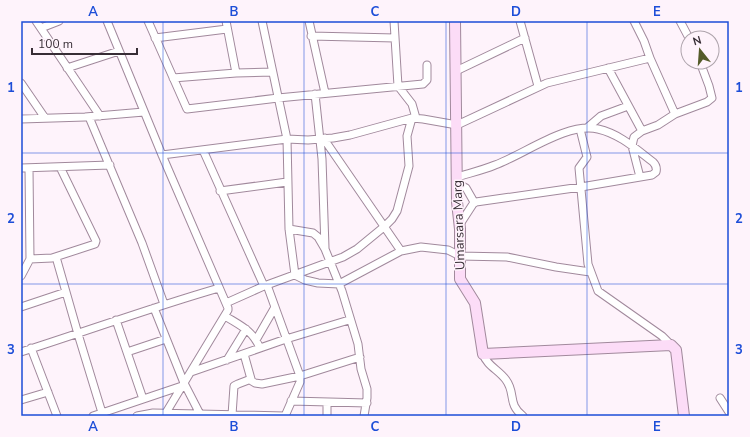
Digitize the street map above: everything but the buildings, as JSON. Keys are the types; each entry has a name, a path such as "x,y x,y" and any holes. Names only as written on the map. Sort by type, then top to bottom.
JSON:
{"street":[{"path":"36,21 100,116"},
{"path":"41,28 58,21"},
{"path":"107,21 228,310 164,415"},
{"path":"148,21 187,109 426,82 427,65"},
{"path":"226,21 236,73"},
{"path":"262,21 287,139 289,229 295,275"},
{"path":"309,21 325,93"},
{"path":"226,303 265,286 330,262 357,249 385,226 397,211 409,166 407,136 414,118 412,104 398,86 394,21"},
{"name":"Umarsara Marg","path":"455,21 457,207 460,224 461,282 475,303 483,354"},
{"path":"520,21 538,86"},
{"path":"634,21 675,114"},
{"path":"680,21 685,30"},
{"path":"155,38 227,29"},
{"path":"312,36 395,38"},
{"path":"456,71 525,38"},
{"path":"67,68 119,51"},
{"path":"162,155 287,139 323,139 350,135 414,118 457,125 538,86 650,58"},
{"path":"608,68 642,131"},
{"path":"640,177 632,146 634,137 642,131 658,125 675,114 707,102 712,98 703,70"},
{"path":"173,78 272,72"},
{"path":"21,83 45,118"},
{"path":"315,94 323,139 325,249"},
{"path":"583,128 601,116 628,106"},
{"path":"21,119 90,117 144,112"},
{"path":"90,117 142,243 164,304"},
{"path":"583,128 587,157 579,168 586,248 590,272 598,291 662,336 676,350 684,416"},
{"path":"460,224 474,202 640,177 654,174 656,172 656,166 632,146 615,135 597,129 583,128 564,133 496,165 457,180 466,188 474,202"},
{"path":"323,139 402,252"},
{"path":"137,416 153,413 164,415 200,414 285,416 300,382 300,376 275,307 220,191 203,150"},
{"path":"21,168 110,164"},
{"path":"30,259 46,259 56,257 94,245 96,242 60,167"},
{"path":"21,276 30,259 29,168"},
{"path":"220,191 287,182"},
{"path":"289,229 313,232 318,237 325,249 339,284 349,320 358,344 361,369 367,389 364,416"},
{"path":"295,275 305,280 318,283 339,284 402,252 421,247 448,250 460,256 507,257 590,272"},
{"path":"56,257 103,414"},
{"path":"21,352 164,304 219,288"},
{"path":"21,307 66,292"},
{"path":"256,340 275,307"},
{"path":"154,308 183,385 200,414"},
{"path":"225,316 246,329 256,340 260,348"},
{"path":"116,320 143,398"},
{"path":"191,372 286,339 349,320"},
{"path":"227,360 246,329"},
{"path":"127,352 166,339"},
{"path":"524,416 515,409 507,382 486,361 483,354 670,344"},
{"path":"31,348 57,416"},
{"path":"244,354 250,380 254,383 262,384 300,376 360,357"},
{"path":"232,415 234,386 250,380"},
{"path":"93,416 103,414 143,398 183,385"},
{"path":"21,400 48,392"},
{"path":"720,398 729,412"},
{"path":"291,401 366,403"},
{"path":"327,402 327,416"}]}
